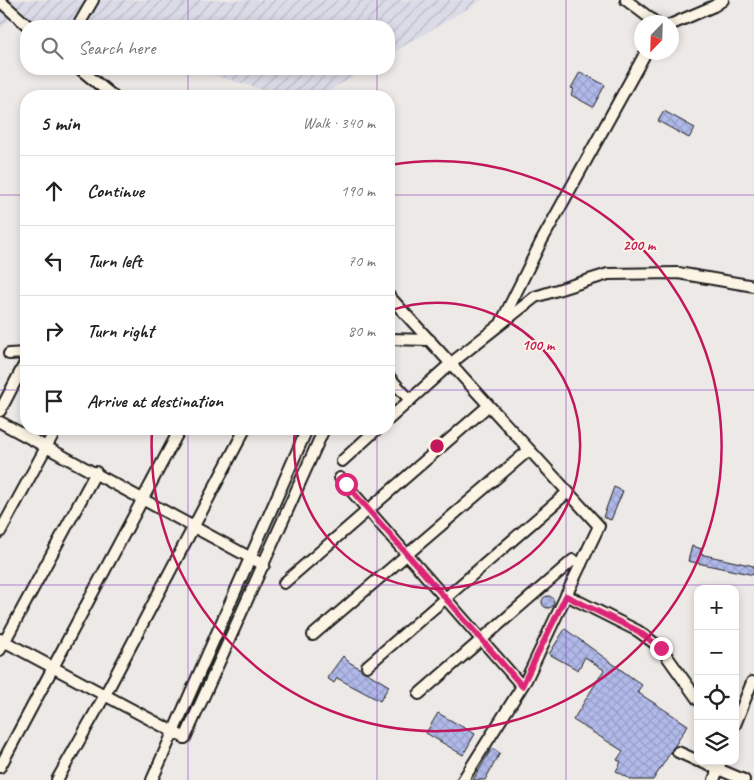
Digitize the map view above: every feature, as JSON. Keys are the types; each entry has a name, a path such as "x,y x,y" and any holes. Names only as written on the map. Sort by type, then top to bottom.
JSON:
{"street":[{"path":"81,20 93,0"},
{"path":"626,0 646,15"},
{"path":"679,21 714,6 723,0"},
{"path":"0,1 21,20"},
{"path":"501,324 541,242 642,60"},
{"path":"87,75 106,90"},
{"path":"395,414 450,364 535,297 608,274 678,273 754,286"},
{"path":"395,302 599,526 522,686 463,780"},
{"path":"395,339 430,340"},
{"path":"10,354 20,353"},
{"path":"0,411 20,373"},
{"path":"395,384 410,400"},
{"path":"284,583 488,406"},
{"path":"0,422 20,434"},
{"path":"22,435 96,472 142,500 264,565"},
{"path":"0,532 53,435"},
{"path":"0,767 177,435"},
{"path":"57,780 105,695 242,435"},
{"path":"152,780 304,435"},
{"path":"96,472 2,644 105,695 185,738 321,435"},
{"path":"342,461 371,435"},
{"path":"313,635 529,450"},
{"path":"340,478 522,686"},
{"path":"367,666 568,492"},
{"path":"419,694 573,560 581,564"},
{"path":"566,596 638,631 661,648 694,694"},
{"path":"737,720 752,682"},
{"path":"678,752 694,759"},
{"path":"714,780 719,766 744,780"}],"shaded area":[{"path":"0,0 482,0 395,51 395,20 31,20 14,15 0,29"},
{"path":"213,75 356,75 330,90 265,90"}],"building":[{"path":"580,72 605,85 593,107 571,95 574,89 571,88"},
{"path":"664,111 695,128 689,138 658,121"},
{"path":"614,487 623,491 611,520 603,517"},
{"path":"692,546 702,549 700,554 754,566 754,575 688,561"},
{"path":"546,596 550,596 554,602 550,608 546,608 542,604 542,600"},
{"path":"565,629 642,685 637,692 688,725 653,780 632,780 616,771 621,762 617,760 623,751 573,720 604,670 585,657 578,670 549,654"},
{"path":"343,656 349,662 389,686 380,701 337,678 334,683 327,678"},
{"path":"438,713 475,734 463,755 426,733"},
{"path":"492,748 500,753 485,780 473,780"}],"route":[{"path":"346,484 522,686 566,596 638,631 661,648"}]}
